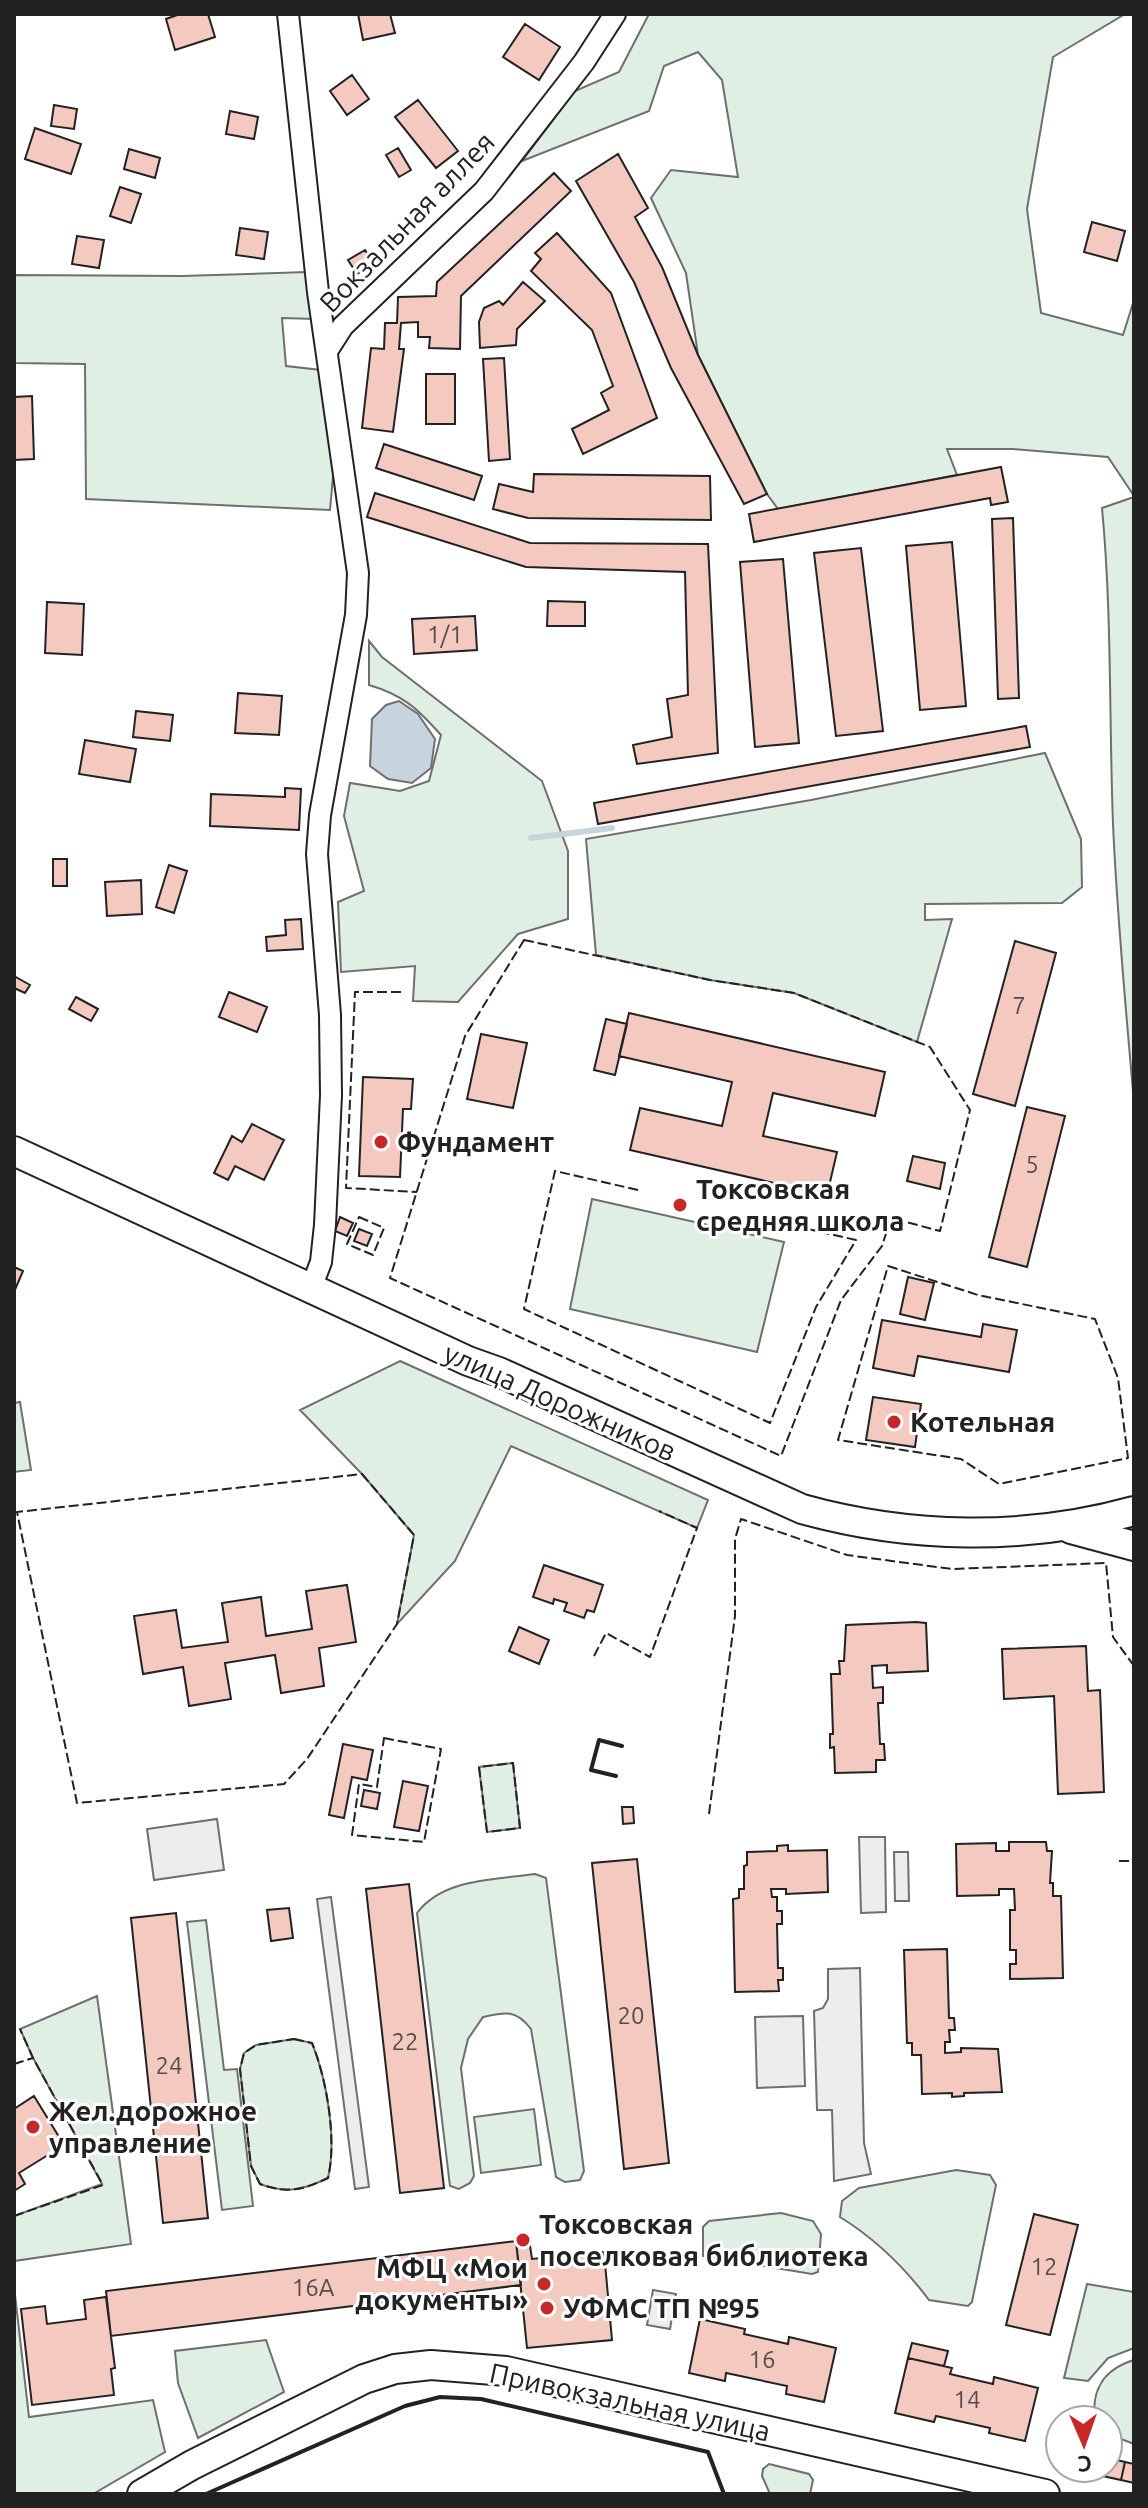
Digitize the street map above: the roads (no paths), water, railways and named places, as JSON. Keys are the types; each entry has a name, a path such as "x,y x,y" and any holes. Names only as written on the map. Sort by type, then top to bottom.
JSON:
{"main road":[{"name":"улица Дорожников","path":"14,1151 468,1361 499,1372 802,1509 848,1522 952,1533 1063,1527 1134,1511"},
{"path":"1063,1527 1134,1546"},
{"name":"Привокзальная улица","path":"142,2494 343,2388 395,2369 431,2365 521,2374 1045,2494"}],"street":[{"name":"Вокзальная аллея","path":"288,14 327,351"},
{"name":"Вокзальная аллея","path":"327,351 343,326 484,191 584,62 615,14"},
{"path":"311,1288 321,1262 325,1225 331,1095 330,1015 317,854 320,815 356,615 358,573 327,351"}],"waterway":[{"path":"531,838 612,828"}],"place":[{"name":"Фундамент","path":"381,1142"},
{"name":"Токсовская средняя школа","path":"680,1205"},
{"name":"Котельная","path":"894,1422"},
{"name":"Жел.дорожное управление","path":"33,2127"},
{"name":"Токсовская поселковая библиотека","path":"523,2240"},
{"name":"МФЦ «Мои документы»","path":"544,2284"},
{"name":"УФМС ТП №95","path":"547,2308"}]}
